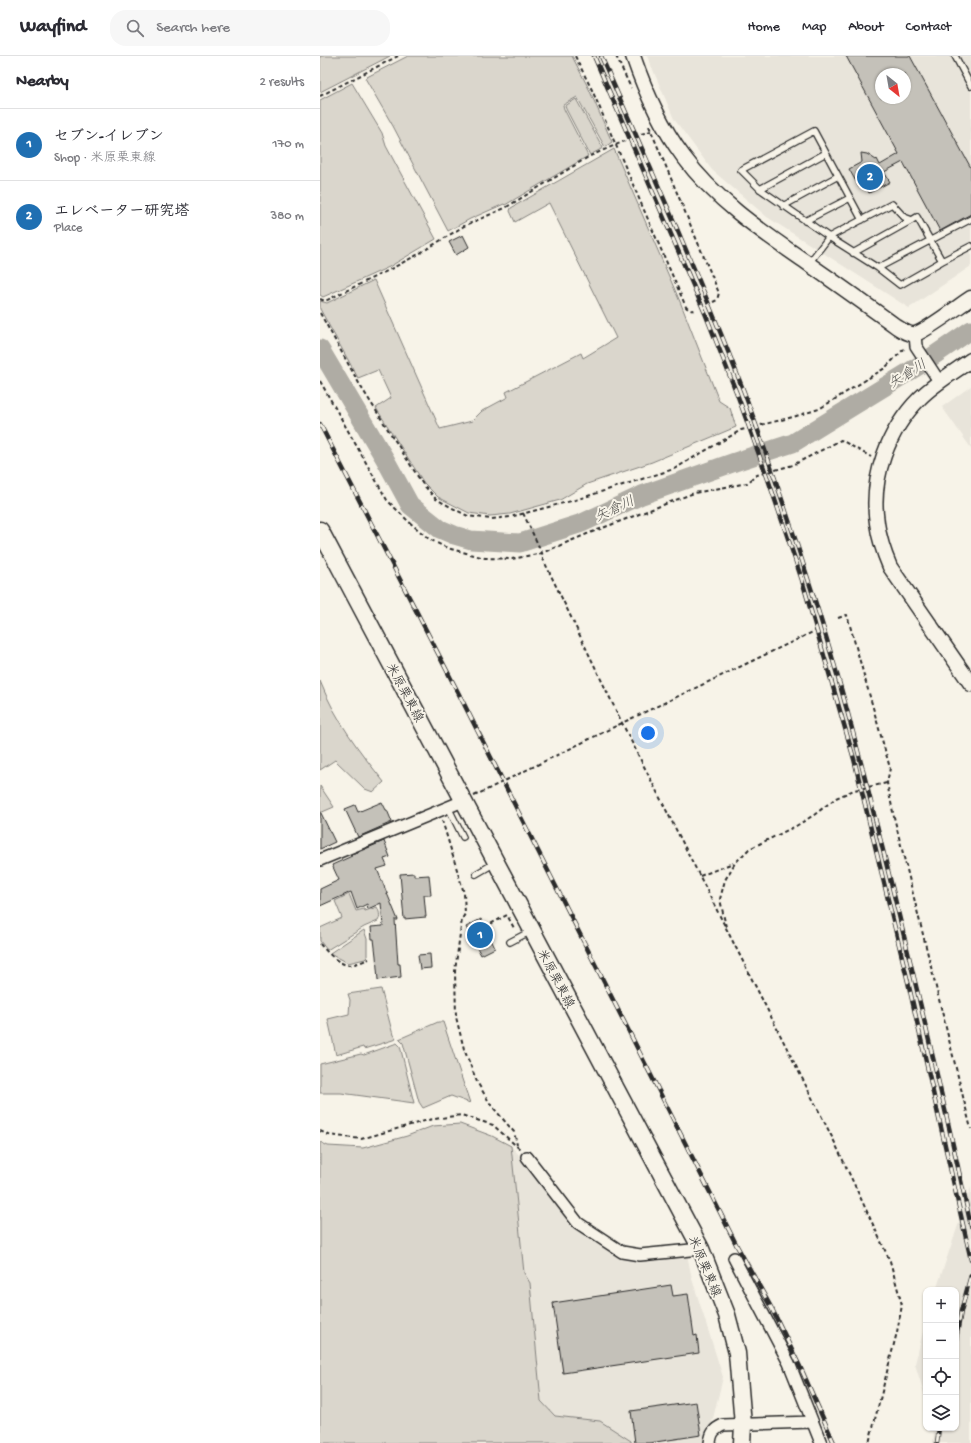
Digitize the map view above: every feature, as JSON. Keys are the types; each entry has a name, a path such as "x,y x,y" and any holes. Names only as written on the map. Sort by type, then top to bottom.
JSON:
{"main road":[{"name":"米原栗東線","path":"320,530 701,1249 727,1315 738,1353 743,1425 742,1443"}],"street":[{"path":"633,56 644,87 660,122 682,156 700,177 749,223 897,327 908,333 915,340 938,379"},
{"path":"915,340 925,329 971,298"},
{"path":"971,360 938,379 900,422 889,442 882,461 875,502 882,547 890,567 971,684"},
{"path":"320,860 463,801"},
{"path":"527,1157 578,1223 622,1252 640,1255 701,1249"},
{"path":"734,1258 789,1363 821,1443"},
{"path":"710,1443 711,1435 715,1428 723,1425 812,1422"}],"lane":[{"path":"954,56 971,86"},
{"path":"862,220 814,132 741,170 760,189 783,206 878,268 900,285 971,246"},
{"path":"760,189 826,153"},
{"path":"783,206 838,176"},
{"path":"805,221 850,198"},
{"path":"808,264 829,237 892,204 904,217 912,220"},
{"path":"853,252 917,217 942,261"},
{"path":"878,268 971,219"},
{"path":"444,809 463,837"},
{"path":"476,874 496,863"},
{"path":"510,942 532,930"}],"path":[{"path":"320,96 398,56"},
{"path":"576,56 616,144 686,307 689,310 697,309"},
{"path":"641,134 651,131 718,293 717,300 713,302"},
{"path":"320,299 325,301 387,271 417,255 464,226 506,208 590,156 625,141"},
{"path":"320,313 361,387 422,483 436,499 468,516 491,519 524,514 575,500 674,469 741,430 818,409 885,368 915,340"},
{"path":"320,381 387,500 429,539 447,548 485,558 512,559 542,553 694,493 747,483 757,475 793,465 841,440 869,457 882,461"},
{"path":"524,514 542,553 543,559 622,723 838,1148 890,1261 902,1305 869,1443"},
{"path":"838,618 847,615 890,768 887,783 896,824 971,1129"},
{"path":"463,801 815,631"},
{"path":"727,932 720,899 725,880 734,863 749,849 796,826 814,815 836,798 854,790 887,783"},
{"path":"444,809 464,893 465,914 462,919 455,971 456,1017 464,1049 477,1082 491,1105 514,1132 517,1145"},
{"path":"700,876 734,863"},
{"path":"485,927 507,915 515,930"},
{"path":"320,944 328,954 346,965 357,964 369,959"},
{"path":"320,1131 329,1135 361,1139 428,1120 461,1115 493,1125 517,1145 527,1157"}],"shaded area":[{"path":"320,56 390,56 320,92"},
{"path":"408,56 572,56 589,89 612,142 605,147 577,97 563,105 588,156 505,205 504,204 470,219 448,231 393,126 365,78"},
{"path":"647,56 971,56 971,266 909,308 767,217 712,170 674,119"},
{"path":"352,83 382,133 386,146 436,239 389,267 323,297 320,295 320,100"},
{"path":"576,99 603,148 590,155 565,106"},
{"path":"614,149 681,304 719,401 730,408 736,427 652,462 587,484 560,500 510,514 490,516 469,513 438,497 424,483 376,408 391,398 378,370 358,378 320,309 320,301 327,303 374,280 440,429 472,421 482,411 508,397 506,392 581,353 583,358 616,338 549,203 515,222 510,211 511,208"},
{"path":"971,386 971,448 942,407"},
{"path":"320,681 326,695 348,734 384,782 373,792 365,789 335,760 320,770"},
{"path":"320,786 334,807 320,813"},
{"path":"349,894 356,911 364,909 365,911 377,907 379,919 378,921 364,927 327,950 320,941 320,928 342,918 335,901"},
{"path":"364,930 367,939 367,957 365,959 348,963 330,953"},
{"path":"381,989 393,1035 396,1039 364,1049 363,1047 336,1055 328,1019 349,1014 350,1000 348,994"},
{"path":"438,1022 443,1022 470,1103 451,1096 423,1108 419,1102 403,1043 399,1039"},
{"path":"397,1043 400,1046 414,1103 341,1093 320,1093 320,1064 361,1054 364,1055"},
{"path":"460,1124 492,1136 511,1146 524,1273 530,1283 541,1401 555,1416 600,1421 631,1441 631,1443 320,1443 320,1142 328,1146 363,1148 407,1136 433,1126"},
{"path":"511,1146 544,1183 566,1219 599,1243 620,1254 687,1254 692,1279 723,1377 707,1443 631,1443 631,1441 600,1421 555,1416 541,1401 530,1283 524,1273"},
{"path":"971,1187 971,1443 933,1443 934,1431 959,1431 959,1287 937,1287"},
{"path":"923,1332 923,1390 915,1364"}],"building":[{"path":"846,56 910,56 971,168 971,214 940,231 903,162 884,172 890,182 869,193 864,184 859,187 849,169 862,162 861,153 867,154 876,160 877,159 880,165 899,154"},
{"path":"463,235 469,247 456,255 449,242"},
{"path":"382,802 392,822 358,837 345,809 355,805 358,812"},
{"path":"320,811 335,842 320,849"},
{"path":"384,841 390,857 384,859 387,866 377,869 398,920 395,920 398,964 400,964 401,977 378,980 374,939 372,939 371,927 383,926 381,903 368,909 367,904 357,909 351,892 320,906 320,889 339,880 332,865"},
{"path":"414,873 414,876 429,875 431,895 424,895 426,917 404,919 400,874"},
{"path":"481,919 495,948 481,955 466,927"},
{"path":"430,954 431,968 420,969 418,955"},
{"path":"671,1285 673,1296 688,1294 694,1336 697,1335 699,1353 563,1373 553,1303"},
{"path":"696,1402 701,1435 649,1443 635,1443 631,1411"}],"waterway":[{"name":"矢倉川","path":"320,349 385,459 410,505 440,529 454,535 471,540 520,543 582,523 642,495 793,443 920,365 971,330"}],"railway":[{"path":"594,56 705,313 737,394 769,482 802,580 854,759 908,982 971,1260"},
{"path":"601,56 692,265 744,392 785,508 820,618 854,736 884,855 934,1060 971,1226"},
{"path":"320,424 462,700 737,1246 772,1309 803,1373 834,1443"},
{"path":"959,1323 971,1275"},
{"path":"937,1443 939,1431"}],"place":[{"name":"エレベーター研究塔","path":"870,177"},
{"name":"セブン-イレブン","path":"480,935"}]}
